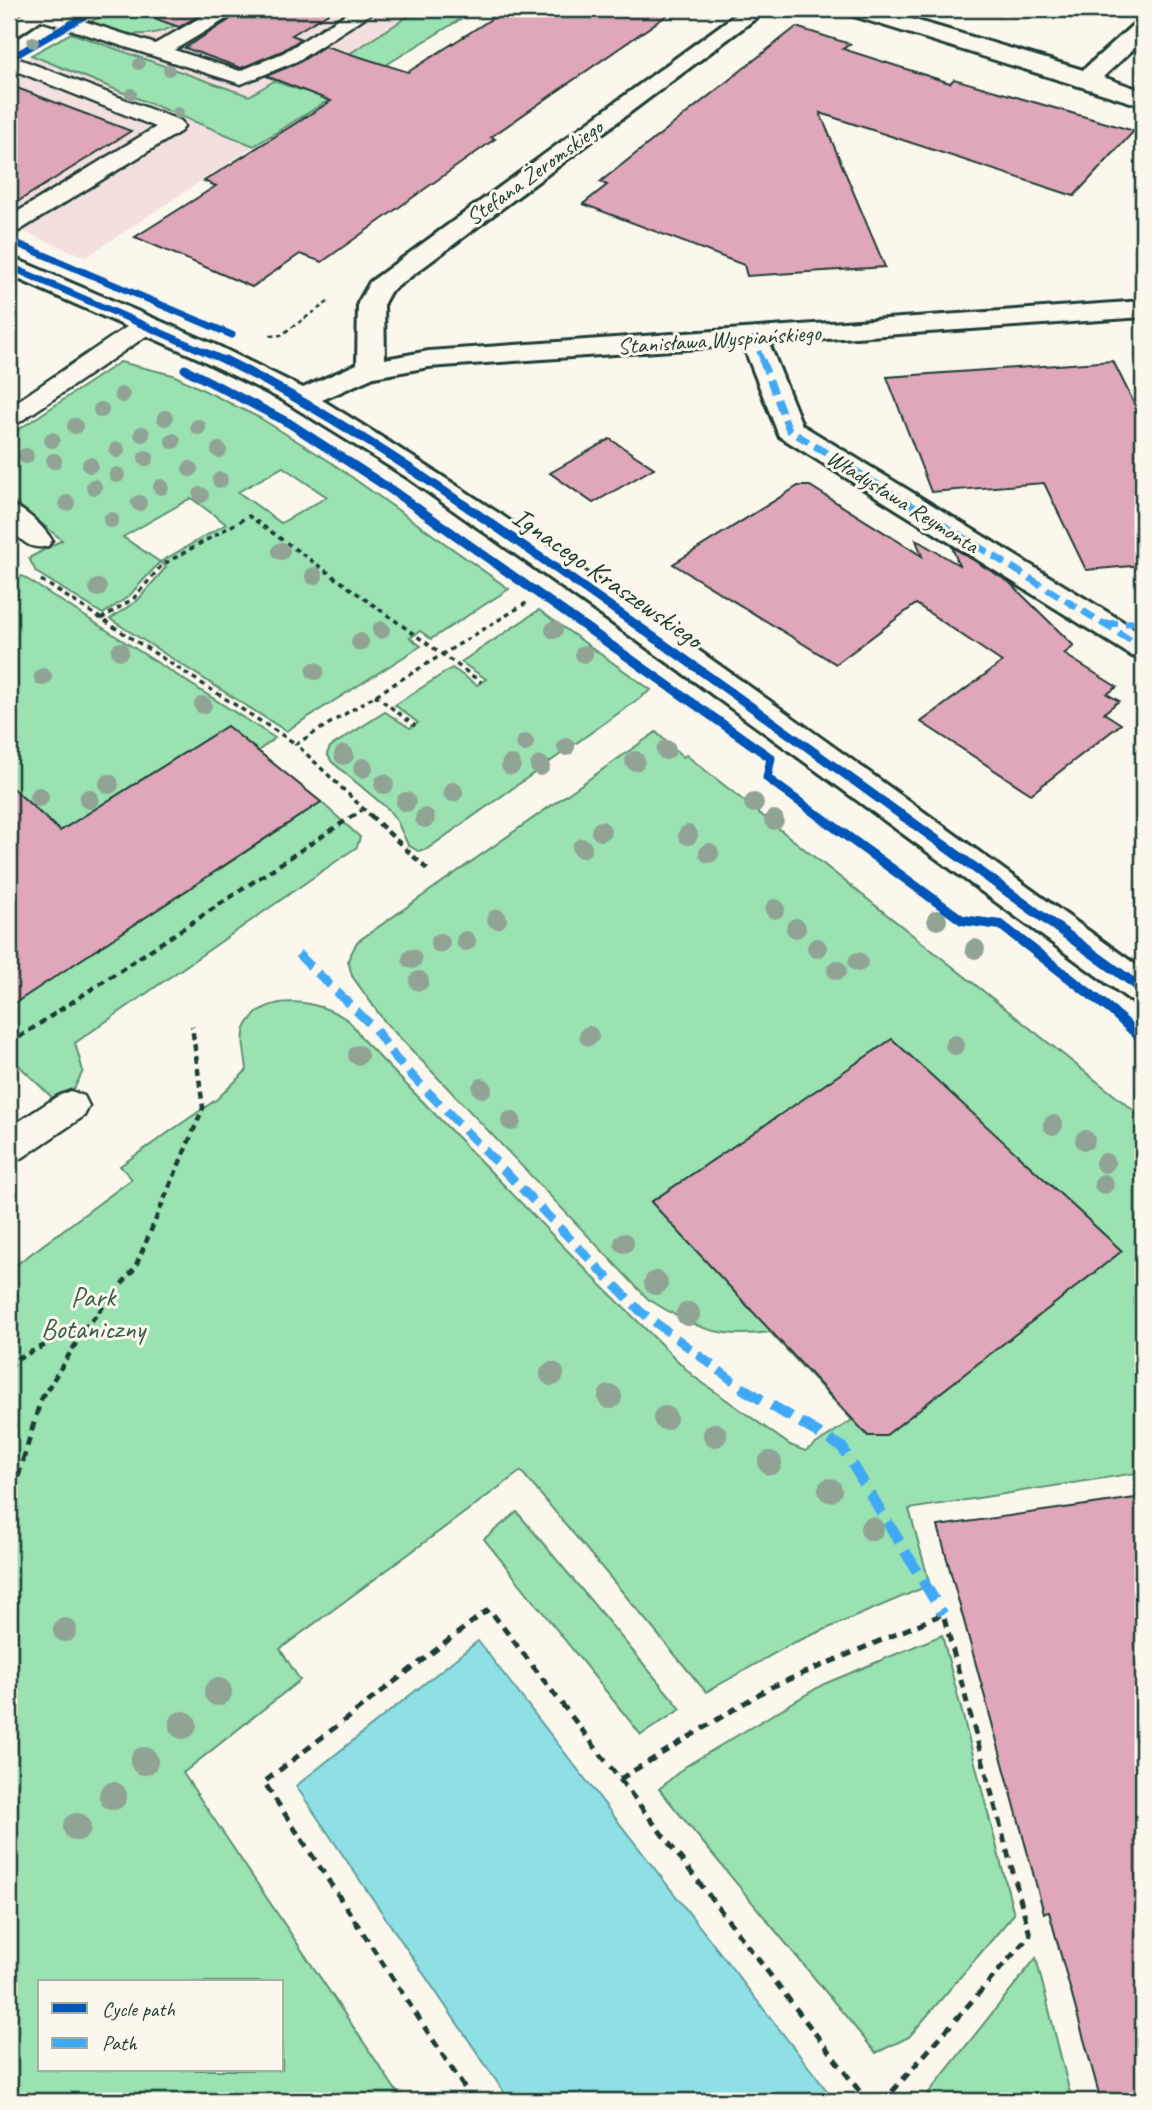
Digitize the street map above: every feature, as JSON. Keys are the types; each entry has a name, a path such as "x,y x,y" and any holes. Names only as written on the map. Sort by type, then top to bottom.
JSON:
{"street":[{"name":"Stefana Żeromskiego","path":"371,369 371,303 379,288 757,9"},
{"path":"855,9 1087,79 1143,99"},
{"path":"9,31 42,11"},
{"path":"1087,79 1143,28"},
{"name":"Ignacego Kraszewskiego","path":"9,266 208,352 302,399 418,472 676,653 1143,990"},
{"name":"Stanisława Wyspiańskiego","path":"302,399 371,369 429,359 1143,309"},
{"name":"Władysława Reymonta","path":"753,336 789,430 1143,648"},
{"path":"1104,624 1143,622"}],"lane":[{"path":"157,51 229,9"},
{"path":"42,11 241,78 290,57 368,9"},
{"path":"9,61 173,126 9,227"},
{"path":"9,418 146,325"},
{"path":"9,513 38,540"},
{"path":"12,1138 71,1106"}],"path":[{"path":"100,619 134,598 162,565 249,516 481,682"},
{"path":"9,581 23,569"},
{"path":"34,576 296,744 362,810 430,872"},
{"path":"296,744 512,611"},
{"path":"375,695 415,726"},
{"path":"9,1044 362,810"},
{"path":"9,1508 41,1399 88,1325 135,1268 202,1108 192,1026"},
{"path":"9,1368 18,1358 88,1325"},
{"path":"473,2101 264,1782 489,1609 867,2101"},
{"path":"620,1779 769,1688 943,1614 1030,1935 884,2101"}],"shaded area":[{"path":"114,9 477,9 254,146 86,257 9,226 9,69"}],"green space":[{"path":"114,9 207,9 163,31 151,34 124,33 90,22"},
{"path":"420,9 477,9 254,146 31,55 71,33 249,96 274,81 300,90 354,56 349,54"},
{"path":"120,362 173,375 260,418 329,461 509,589 431,639 420,631 410,638 421,646 286,731 110,619 138,600 166,567 160,562 129,596 103,614 36,572 29,558 62,540 9,497 9,436","holes":["283,467 327,497 281,523 238,492","191,498 226,524 160,562 123,537"]},
{"path":"22,576 275,738 258,751 227,727 60,831 9,785 9,586"},
{"path":"539,610 651,690 427,849 418,851 408,845 388,809 332,762 327,754 330,747 385,712 410,728 418,723 395,705 452,668 477,685 486,679 461,662"},
{"name":"Park Botaniczny","path":"656,732 683,757 686,755 1143,1118 1143,1472 909,1509 930,1585 793,1643 706,1692 521,1471 280,1649 300,1680 183,1773 403,2101 9,2101 9,1270 132,1179 120,1166 217,1099 247,1070 245,1028 257,1013 268,1006 295,1002 322,1008 349,1021 363,1040 693,1376 790,1445 805,1451 852,1420 770,1332 735,1334 706,1329 678,1317 648,1299 385,1022 352,976 348,960 357,942","holes":["778,1116 1005,1340 771,1121"]},
{"path":"321,802 360,837 357,847 75,1043 83,1071 73,1091 59,1104 9,1056 9,1007 214,868 218,870"},
{"path":"517,1512 681,1709 641,1735 484,1539"},
{"path":"942,1635 1014,1914 909,2037 876,2053 659,1789 686,1766 824,1684"},
{"path":"1036,1958 1072,2101 932,2101 927,2095"}],"water":[{"path":"478,1641 835,2101 510,2101 296,1786"}],"building":[{"path":"149,9 210,9 179,27 148,16"},
{"path":"242,9 335,9 292,35 301,39 282,51 241,68 185,48 237,15"},
{"path":"507,9 676,9 491,137 495,139 322,262 300,254 252,287 135,237 216,186 204,181 331,101 266,76 298,63 325,46 408,72"},
{"path":"796,27 850,44 843,49 950,83 954,79 1134,131 1074,196 820,113 885,267 747,276 744,265 583,204 607,185 600,182"},
{"path":"9,85 131,131 9,207"},
{"path":"1113,361 1143,421 1143,565 1086,570 1044,483 931,492 887,377"},
{"path":"610,439 654,468 593,503 550,473"},
{"path":"798,486 810,486 922,556 916,540 959,565 952,547 1009,582 1074,646 1064,654 1117,687 1107,694 1119,701 1104,713 1121,724 1031,794 921,722 1002,662 916,604 836,664 673,564"},
{"path":"227,726 321,802 9,1007 9,785 60,831"},
{"path":"892,1039 1122,1251 885,1436 868,1436 651,1202"},
{"path":"1143,1497 1143,2101 1101,2101 1049,1912 1044,1913 938,1526"}],"marked path":[{"path":"753,336 789,430 1143,648"},
{"path":"1104,624 1143,622"},
{"path":"298,954 375,1029 396,1059 640,1311 744,1389 842,1447 943,1614"}],"cycle path":[{"path":"9,59 97,9"},
{"path":"9,240 232,335"},
{"path":"9,266 208,352 291,393 418,472 710,676 1143,990"},
{"path":"185,369 289,423 390,489 771,758 767,778 962,920 1001,925 1112,1011 1143,1040"}]}
